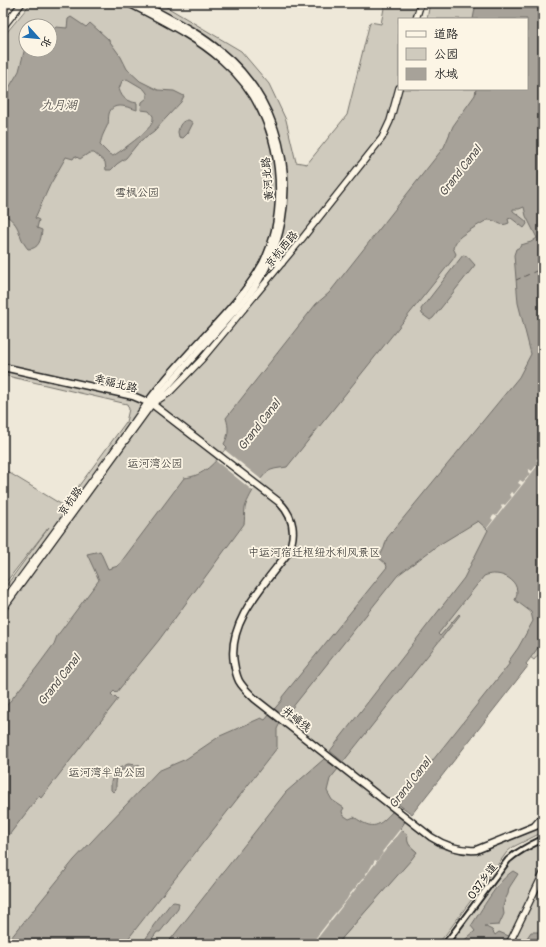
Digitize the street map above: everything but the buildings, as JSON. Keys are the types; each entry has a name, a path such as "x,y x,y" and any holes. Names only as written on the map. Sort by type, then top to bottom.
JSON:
{"main road":[{"name":"黄河北路","path":"129,3 210,50 223,61 243,83 261,108 269,130 278,171 280,192 278,215 273,236 257,274 236,301 160,385 150,403"},
{"name":"黄河北路","path":"141,3 197,35 222,52 250,82 267,109 276,133 282,159 285,187 285,202 279,236 270,260 259,281 241,304 150,403"},
{"name":"幸福北路","path":"3,366 120,393 150,403 210,449"},
{"name":"井嶂线","path":"210,449 280,502 286,509 292,522 293,535 287,554 251,603 236,630 233,643 233,657 236,675 245,690 342,768 436,840 466,850 476,850 543,823"}],"street":[{"path":"3,27 22,3"},
{"path":"416,18 420,3"},
{"name":"京杭西路","path":"150,403 169,393 202,358 282,263 382,138 390,121 398,90"},
{"path":"278,257 277,263 282,263"},
{"name":"京杭路","path":"3,602 150,403"},
{"name":"京杭路","path":"3,609 150,403"},
{"path":"535,825 543,816"},
{"name":"037乡道","path":"445,944 508,860 524,848 543,839"},
{"path":"509,944 543,874"}],"green space":[{"name":"中运河宿迁枢纽水利风景区","path":"31,3 160,3 241,51 269,84 286,120 296,162 307,164 347,115 370,22 381,24 385,3 417,3 413,18 398,18 398,90 528,90 528,18 427,18 430,3 543,3 543,649 534,660 525,653 294,944 3,944 3,590 49,527 3,586 3,469 64,506 126,422 129,409 127,404 3,375 3,37 18,19 18,58 58,58 58,18 19,18"},
{"path":"406,820 439,845 438,847 461,852 483,851 543,825 543,832 513,847 507,852 446,934 441,940 434,944 337,944 417,852 408,844 407,839 400,829"},
{"path":"543,835 543,944 440,944 504,860 513,851"}],"water":[{"name":"Grand Canal","path":"476,3 543,3 543,641 526,664 528,666 412,814 398,804 510,663 508,662 518,648 533,621 531,612 515,600 517,593 516,587 509,578 497,574 484,576 438,634 440,636 459,614 460,615 343,762 330,751 464,578 488,530 478,521 437,546 398,575 280,723 277,729 277,748 124,944 6,944 74,860 158,771 186,759 220,736 261,718 265,720 387,567 386,564 379,558 387,538 519,377 531,354 518,303 514,255 516,249 521,245 531,242 537,238 526,216 524,207 513,209 513,211 526,221 527,224 524,228 511,218 508,219 509,223 506,224 500,224 488,220 474,227 460,237 453,248 456,254 454,258 287,467 271,470 263,476 246,504 244,524 159,640 116,693 114,691 111,694 118,699 41,798 39,796 3,843 3,710 54,644 57,636 99,580 87,554 100,551 108,569 118,566 184,478 203,472 218,458 227,447 224,444 228,431 226,418 316,304 329,293 444,147 453,126 475,95 476,90 528,90 528,18 473,18"},
{"name":"九月湖","path":"71,17 86,27 90,23 108,39 121,57 127,69 140,81 158,90 174,91 184,96 181,102 154,131 139,142 126,158 111,170 106,170 105,162 94,153 89,153 80,159 75,156 73,159 66,157 50,185 35,218 39,220 37,228 42,230 39,243 32,249 28,249 24,244 17,226 3,214 3,98 19,71 22,58 58,58 58,27 67,28 68,19","holes":["127,79 144,89 147,93 147,98 142,102 141,110 149,111 153,116 150,127 113,156 109,154 100,145 102,136 108,124 111,110 113,107 117,106 137,110 137,103 131,102 122,96 119,89 122,81"]},
{"path":"189,120 193,123 188,133 183,138 179,137 178,132 180,125 184,121"},
{"path":"463,255 467,256 475,265 430,320 422,314 421,309"},
{"path":"324,759 338,769 330,779 327,791 332,800 344,808 342,811 343,815 349,819 354,817 366,824 376,825 384,820 394,810 406,820 400,829 408,835 408,843 417,852 411,860 337,944 167,944 286,792"},
{"path":"128,764 139,765 140,769 136,772 127,769 118,771 116,789 113,792 111,790 111,782 115,770"},
{"path":"513,871 518,874 509,888 503,907 504,914 499,925 484,926 492,930 495,935 499,932 521,941 527,938 531,932 543,932 543,944 460,944 475,931 471,926 496,888 507,875"},
{"path":"171,903 179,903 178,909 160,932 157,932 148,944 142,944 153,926"}],"pier":[{"path":"225,450 262,480 253,491 216,461"},
{"path":"539,457 541,459 543,457 543,459 487,529 493,520 491,518 494,515 496,516 502,508 501,506 503,504 505,505 512,497 509,495 511,492 514,494 521,485 518,483 520,480 523,482 530,474 528,472 529,469 532,471 539,462 536,460"},
{"path":"400,829 401,830 375,864 313,944 311,944 365,876 375,860 377,861"}],"ferry route":[{"path":"516,280 543,268"}],"park label":[{"name":"雪枫公园","path":"137,192"},
{"name":"运河湾公园","path":"155,463"},
{"name":"运河湾半岛公园","path":"107,772"}]}
